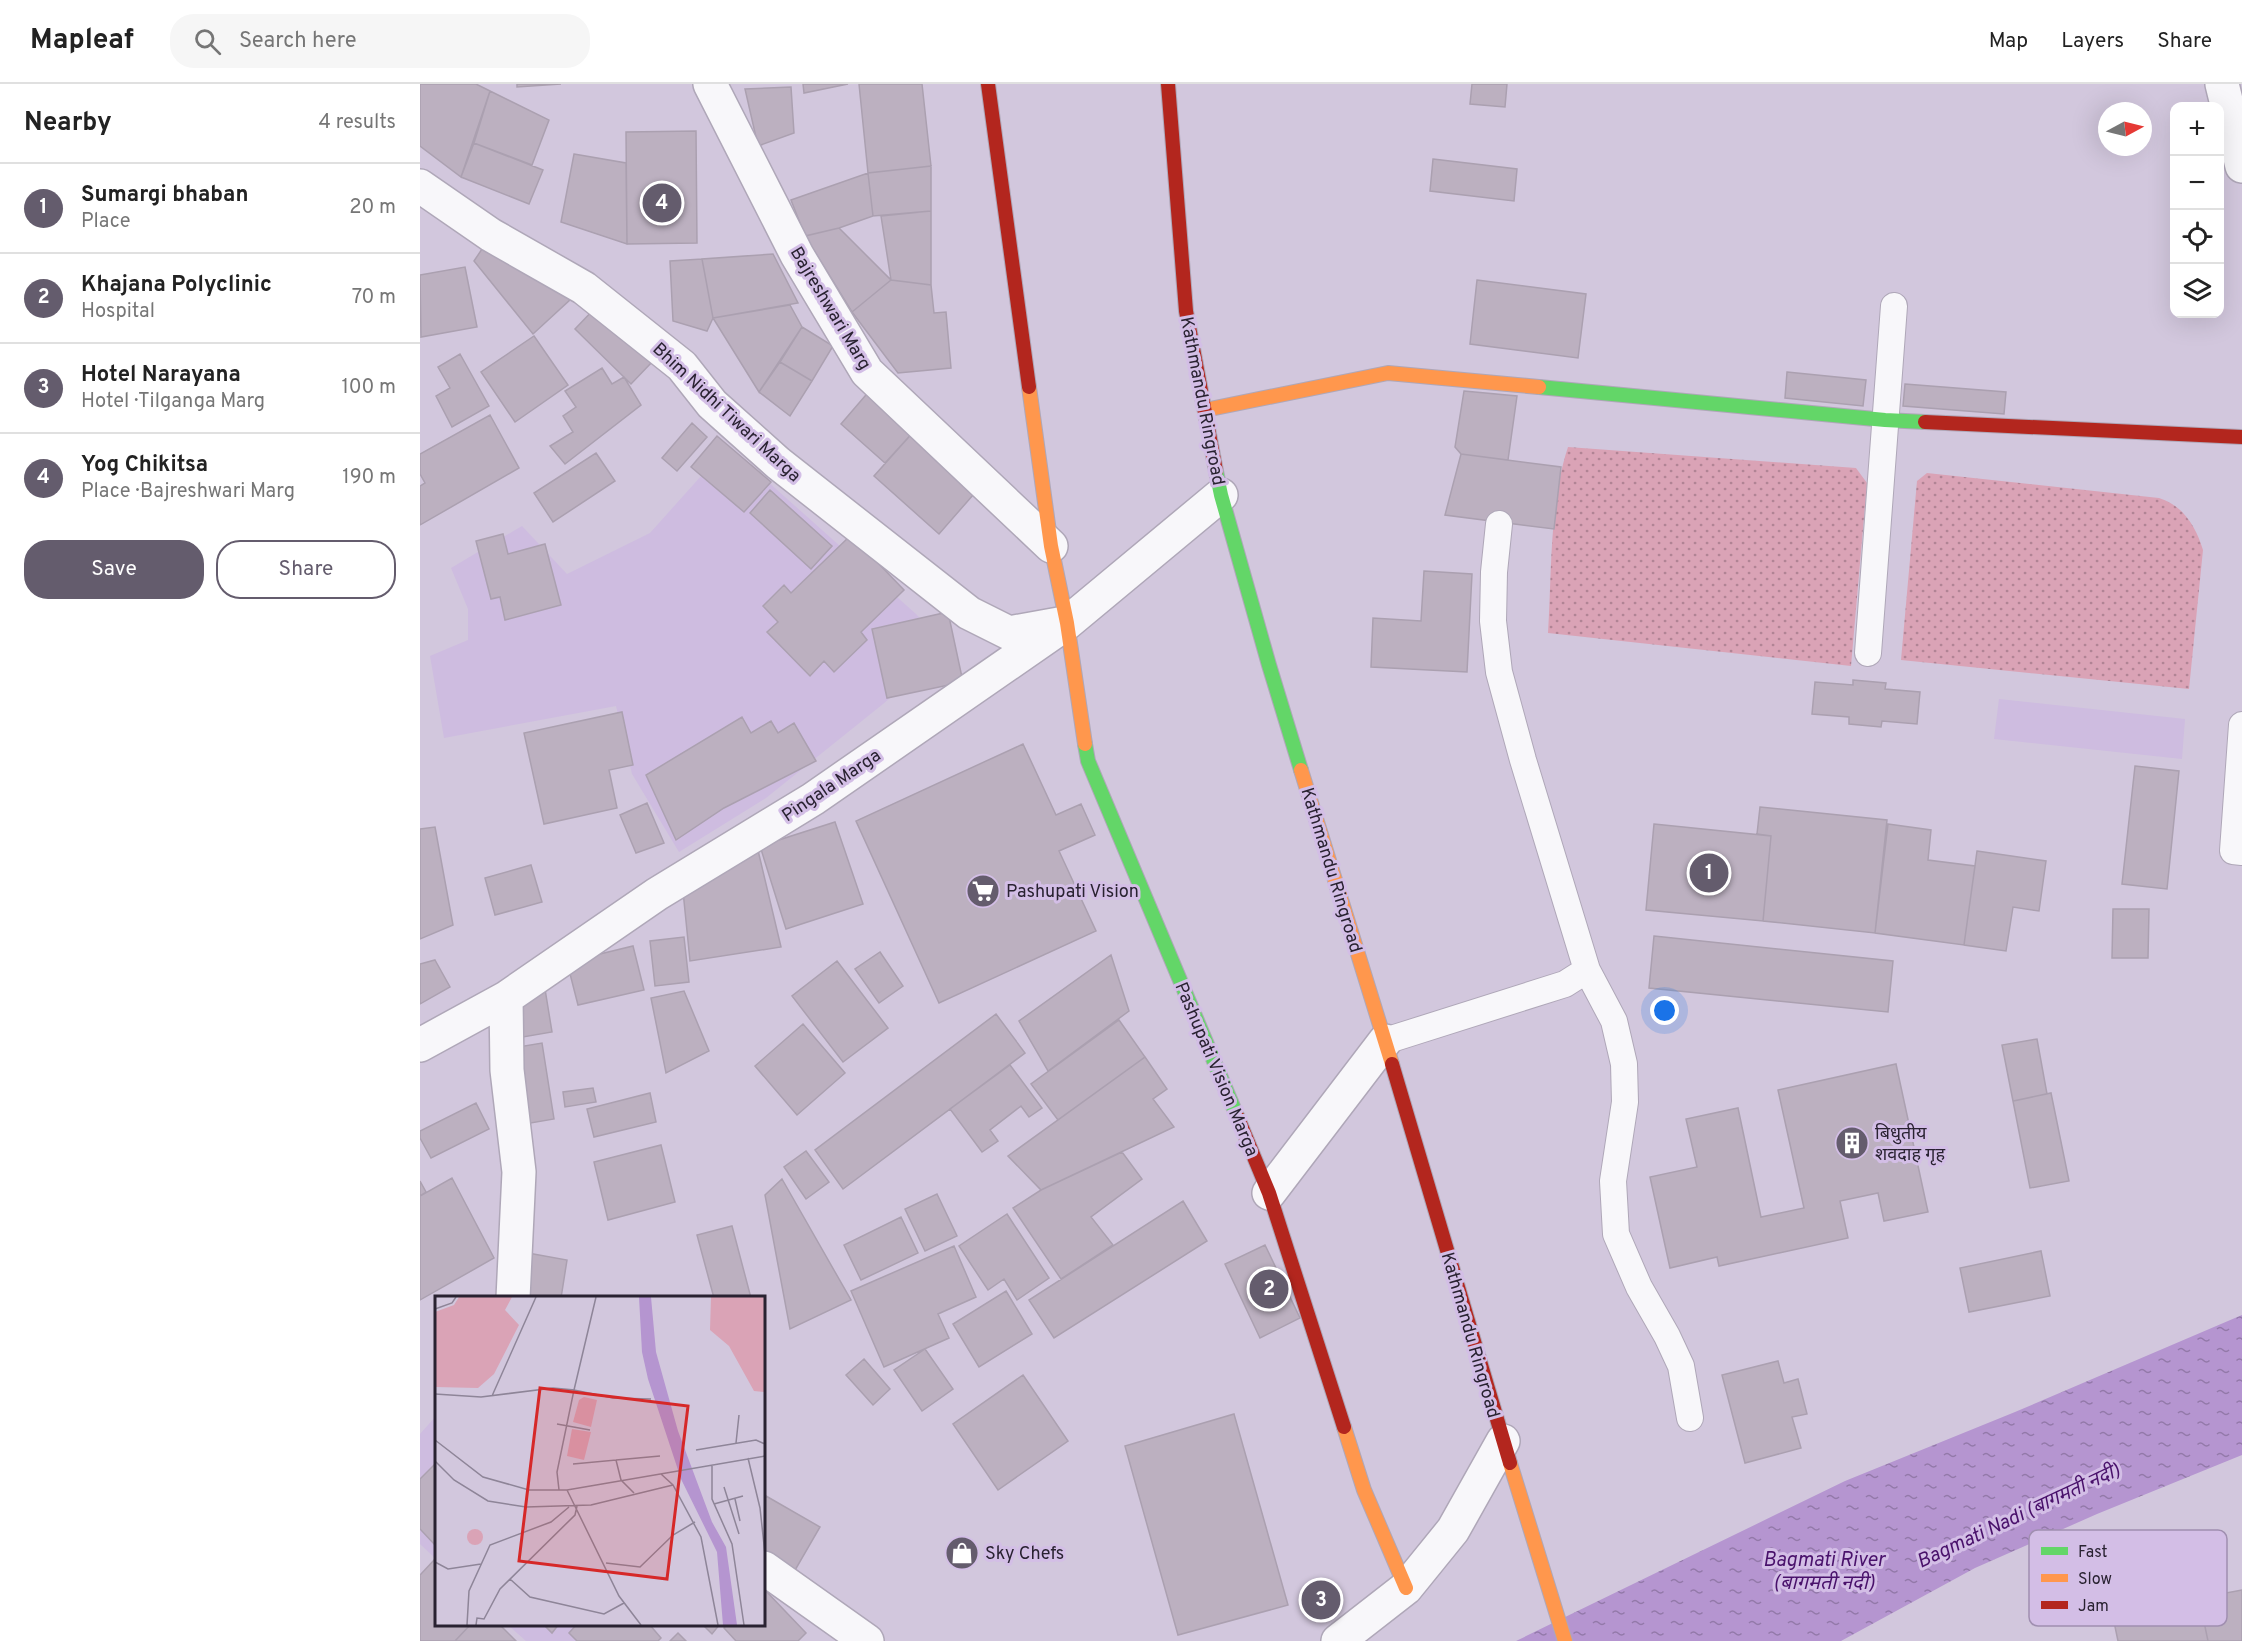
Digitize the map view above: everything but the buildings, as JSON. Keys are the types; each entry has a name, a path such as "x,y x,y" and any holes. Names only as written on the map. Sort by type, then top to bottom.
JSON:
{"main road":[{"name":"Pashupati Vision Marga","path":"988,84 1051,546 1067,623 1089,761 1269,1193 1364,1490 1406,1588"},
{"name":"Kathmandu Ringroad","path":"1168,84 1186,311 1221,495 1269,665 1385,1041 1503,1441 1566,1641"},
{"path":"1205,410 1388,373 1885,420 2242,437"}],"street":[{"name":"Bajreshwari Marg","path":"710,84 797,255 867,372 1051,546"},
{"path":"2222,84 2242,166"},
{"name":"Bhim Nidhi Tiwari Marga","path":"420,186 490,235 584,288 682,366 712,404 778,463 969,613 1010,633 1067,623"},
{"name":"Pingala Marga","path":"420,1045 506,998 657,894 813,799 1067,623 1221,495"},
{"path":"506,998 507,1070 519,1172 513,1296"},
{"path":"1269,1193 1385,1041"},
{"path":"1338,1641 1406,1588 1453,1530 1503,1441"},
{"path":"765,1569 867,1641"}],"lane":[{"path":"1868,653 1894,306"},
{"path":"1499,524 1494,572 1493,621 1499,672 1523,760 1587,970 1614,1021 1624,1064 1625,1102 1613,1180 1616,1234 1639,1287 1681,1366 1690,1418"},
{"path":"2242,725 2233,851 2242,852"},
{"path":"1385,1041 1565,984 1587,970"}],"shaded area":[{"path":"728,446 916,614 948,648 883,704 766,798 679,852 632,774 616,706 444,738 430,656 468,640 468,609 451,568 522,526 567,574 650,533"},
{"path":"1568,447 1856,468 1867,483 1851,666 1548,633 1554,515"},
{"path":"1927,473 2159,498 2182,511 2197,533 2203,550 2189,689 1901,660 1917,481"},
{"path":"1999,699 2185,719 2182,759 1994,739"},
{"path":"435,1417 435,1558 420,1544 420,1434"},
{"path":"509,1626 607,1626 592,1641 526,1641"}],"water":[{"name":"Bagmati River (बागमती नदी)","path":"2242,1315 2242,1455 2061,1530 2029,1530 2029,1544 1975,1568 1841,1641 1516,1641 1845,1481 2015,1412"}],"traffic: fast":[{"path":"1539,387 1925,422"},
{"path":"1216,471 1269,665 1301,770"},
{"path":"1085,744 1088,761 1237,1116"}],"traffic: slow":[{"path":"1205,410 1388,373 1539,387"},
{"path":"1029,387 1051,546 1067,623 1085,744"},
{"path":"1301,770 1392,1064"},
{"path":"1344,1427 1364,1490 1406,1588"},
{"path":"1510,1463 1565,1641"}],"traffic: jam":[{"path":"988,84 1029,387"},
{"path":"1168,84 1186,311 1216,471"},
{"path":"1925,422 2242,437"},
{"path":"1392,1064 1510,1463"},
{"path":"1237,1116 1269,1193 1344,1427"}],"place":[{"name":"Yog Chikitsa","path":"662,203"},
{"name":"Sumargi bhaban","path":"1709,873"},
{"name":"Pashupati Vision","path":"983,891"},
{"name":"बिधुतीय शवदाह गृह","path":"1852,1143"},
{"name":"Khajana Polyclinic","path":"1269,1289"},
{"name":"Sky Chefs","path":"962,1553"},
{"name":"Hotel Narayana","path":"1321,1600"}],"water label":[{"name":"Bagmati Nadi (बागमती नदी)","path":"2018,1515"}]}
